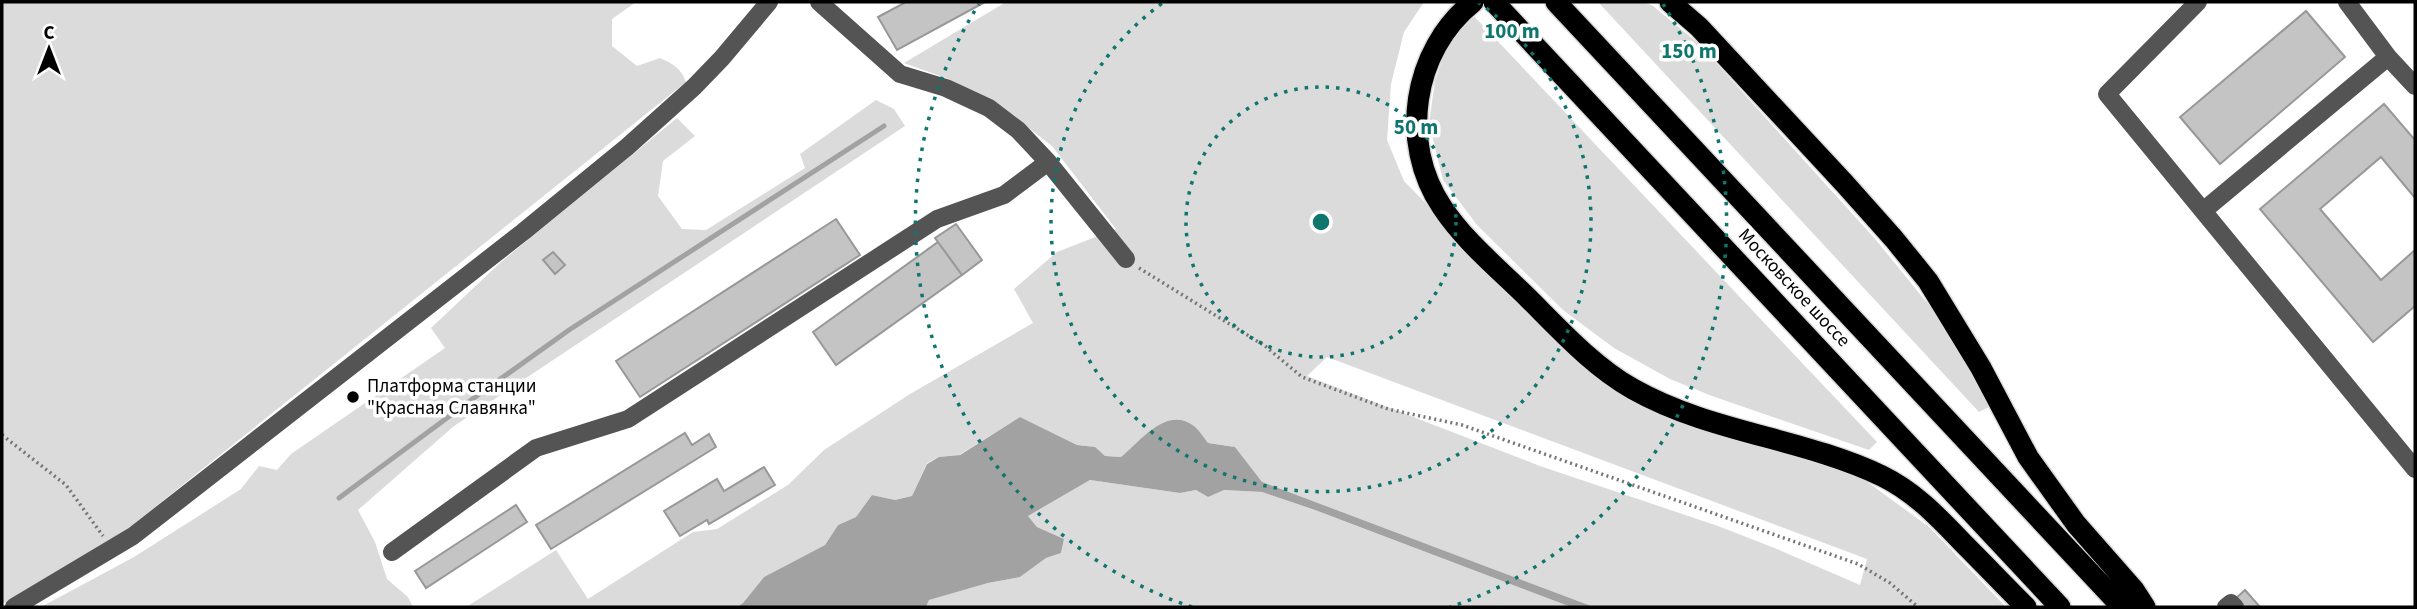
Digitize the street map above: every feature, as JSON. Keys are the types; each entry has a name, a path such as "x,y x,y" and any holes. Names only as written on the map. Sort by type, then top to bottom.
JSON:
{"highway":[{"path":"1473,2 1438,42 1422,82 1418,103 1418,146 1423,167 1431,188 1454,224 1591,359 1631,388 1665,405 1703,419 1840,459 1884,477 1913,494 1934,513 2026,607"},
{"name":"Московское шоссе","path":"1494,2 2060,607"},
{"name":"Московское шоссе","path":"1556,2 2122,607"},
{"path":"1670,2 1699,27 1853,193 1928,281 1981,368 2028,457 2076,524 2134,590 2145,607"}],"street":[{"path":"14,607 133,536 523,232 627,147 694,86 722,58 769,2"},
{"path":"820,2 901,74 946,88 989,108 1018,130 1048,162 1126,260"},
{"path":"2198,2 2107,94 2415,469"},
{"path":"2347,2 2388,57 2415,86"},
{"path":"2203,211 2388,57"},
{"path":"392,552 536,448 628,419 937,219 1004,195 1048,162"},
{"path":"2226,607 2231,603 2235,607"}],"path":[{"path":"1126,260 1265,346 1302,377 1388,409 1462,425 1858,565 1891,583 1918,607"},
{"path":"2,435 66,485 112,548"}],"shaded area":[{"path":"2,2 636,2 612,19 612,46 637,66 660,58 665,60 679,70 686,82 125,531 2,604"},
{"path":"1006,2 1424,2 1404,32 1391,84 1387,140 1404,181 1587,368 1759,445 1862,478 1929,527 2006,607 1594,607 1261,482 1235,447 1208,443 1194,426 1133,447 1121,457 1105,456 1094,447 1077,445 1020,417 959,455 939,457 927,463 912,496 895,500 872,495 856,517 838,525 825,545 764,577 737,607 466,607 556,550 588,599 693,532 717,529 788,485 824,450 910,394 1033,323 1014,289 1057,252 1116,229 1052,146 1004,109 951,80 904,63","holes":["1327,357 1867,559 1860,585 1718,526 1540,466 1307,376"]},
{"path":"1598,2 1644,2 1653,6 1699,44 1876,240 1945,325 1989,407 1979,412"},
{"path":"1472,14 1877,442 1869,450 1712,396 1670,379 1614,348 1563,310 1477,225 1443,180 1429,123 1435,81 1446,48"},
{"path":"876,100 894,109 905,126 454,426 358,510 375,542 387,579 408,597 413,607 41,607 134,557 241,489 259,466 277,470 291,454 445,348 431,328 501,262 677,118 695,136 663,161 658,196 682,229 706,230 805,168 800,154"},
{"path":"1020,417 1077,445 1095,447 1105,456 1121,457 1154,428 1173,420 1184,421 1194,426 1208,443 1235,447 1262,482 1594,607 1571,607 1262,492 1224,490 1208,497 1196,490 1180,493 1090,480 1028,516 1037,527 1064,539 1061,553 1046,558 1020,577 929,600 926,607 737,607 764,577 825,545 838,525 856,517 872,495 895,500 912,496 927,464 939,457 960,455"},
{"path":"1090,480 1180,493 1196,490 1208,497 1223,490 1262,492 1571,607 926,607 929,600 1020,577 1046,558 1061,553 1064,539 1037,527 1028,516"}],"building":[{"path":"906,2 985,2 897,50 878,17"},
{"path":"2306,11 2345,57 2220,164 2180,117"},
{"path":"2384,104 2415,140 2415,198 2381,157 2320,209 2381,280 2415,250 2415,306 2373,342 2260,209"},
{"path":"836,219 860,255 640,397 616,361"},
{"path":"956,224 982,260 962,275 935,238"},
{"path":"938,242 962,275 836,365 813,332"},
{"path":"553,252 565,265 555,274 543,260"},
{"path":"685,433 692,445 709,434 716,447 551,549 536,525"},
{"path":"764,467 775,485 709,524 707,520 680,536 664,511 717,479 724,491"},
{"path":"516,505 527,522 426,588 415,571"},
{"path":"2245,590 2260,607 2242,607 2235,599"}],"waterway":[{"path":"339,498 569,330 884,126"}],"place":[{"name":"Платформа станции \"Красная Славянка\"","path":"353,397"}]}
